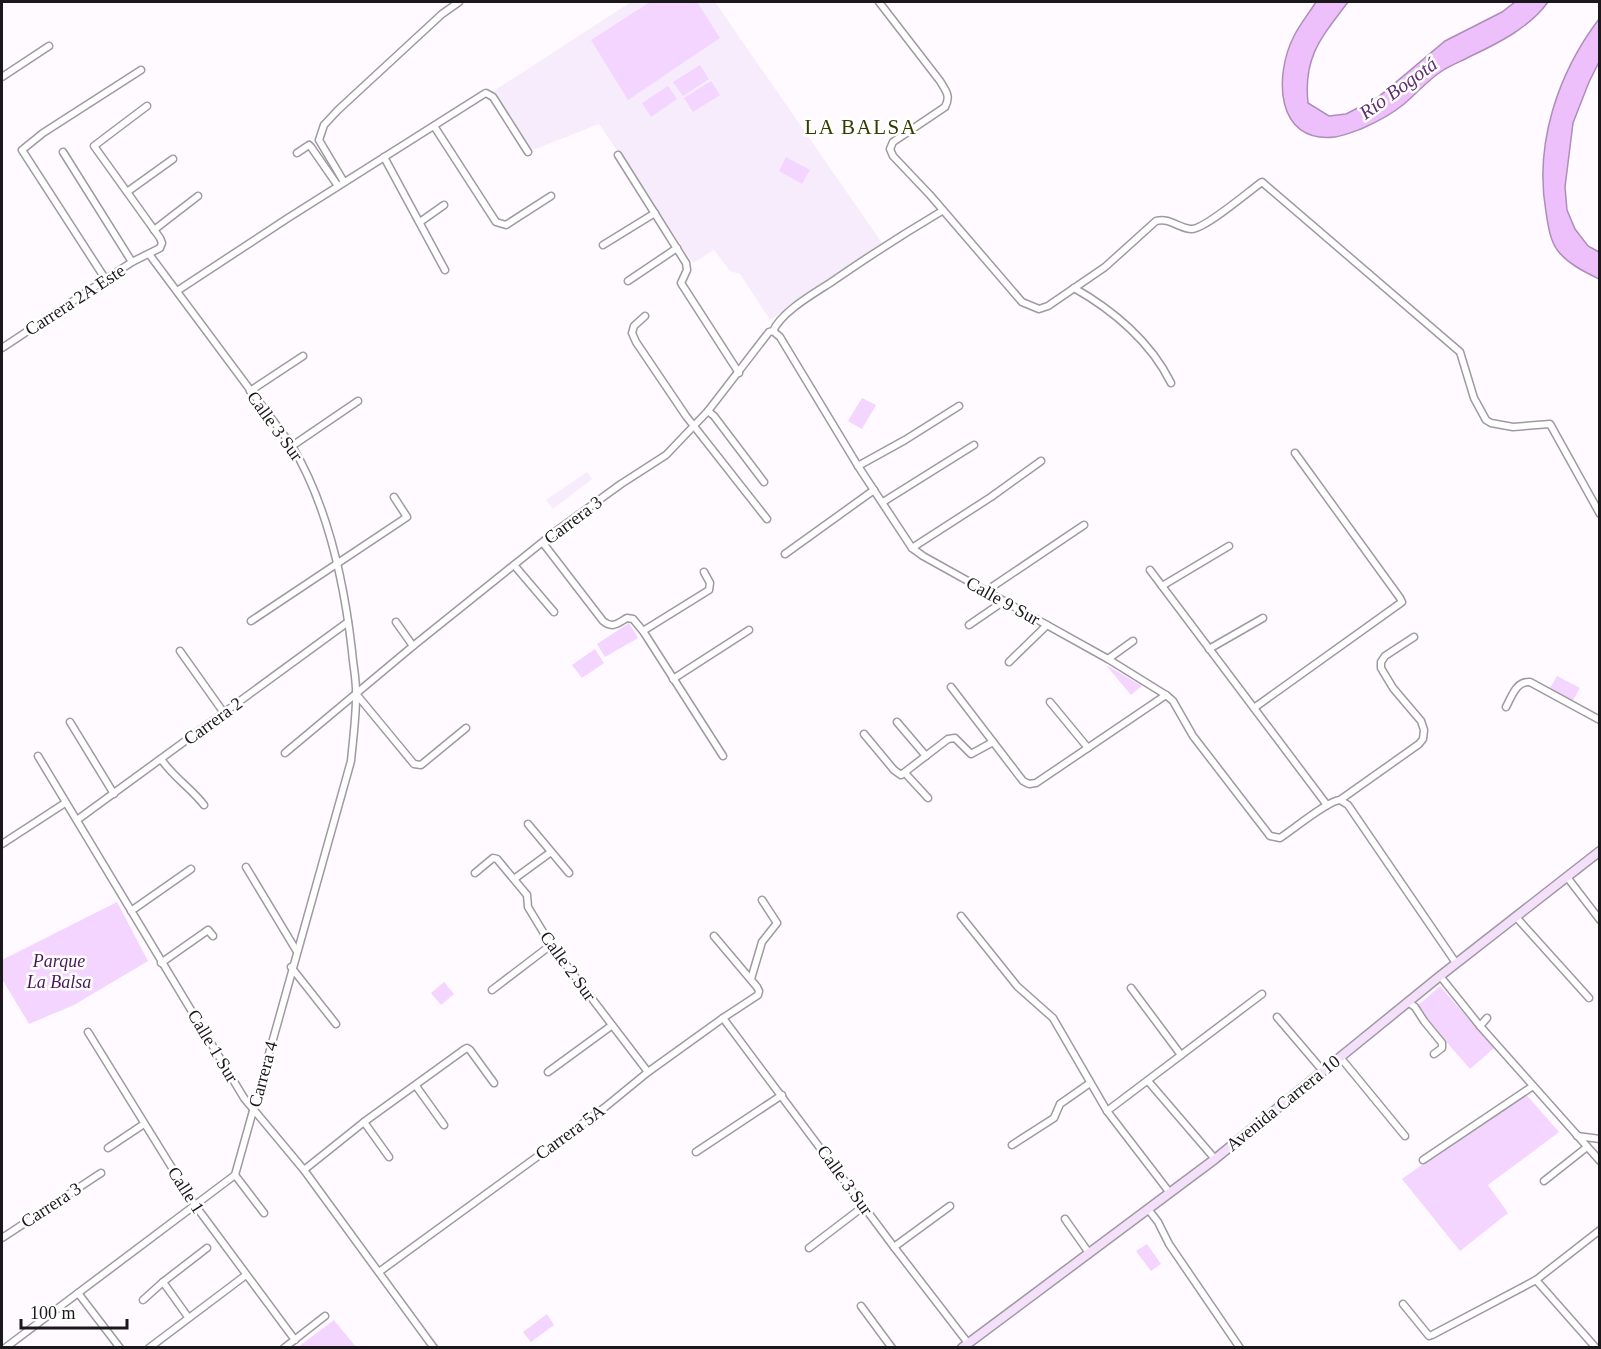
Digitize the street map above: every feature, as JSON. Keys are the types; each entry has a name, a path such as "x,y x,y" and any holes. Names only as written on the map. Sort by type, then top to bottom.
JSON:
{"street":[{"path":"341,184 319,140 324,125 442,14 459,2"},
{"path":"879,2 948,93 949,100 945,107 893,142 890,149 893,156 1022,302 1039,309 1048,306 1105,267 1156,221 1163,219 1188,229 1201,227 1262,182 1460,352 1474,398 1486,420 1512,426 1550,424 1599,514"},
{"path":"2,77 49,46"},
{"path":"106,280 22,150 52,127 141,70"},
{"path":"177,291 486,93 493,97 528,152"},
{"path":"147,106 94,146 162,243 160,248 149,254"},
{"path":"434,126 496,222 506,225 550,196"},
{"path":"297,153 309,146 312,147 341,184"},
{"path":"63,152 132,262"},
{"path":"618,155 687,265 681,283 739,373"},
{"path":"384,157 445,270"},
{"path":"127,192 174,159"},
{"path":"154,230 198,196"},
{"path":"420,222 444,205"},
{"name":"Carrera 3","path":"285,753 555,532 621,484 666,455 708,411 780,320 807,298 886,244 942,211"},
{"path":"603,245 655,213"},
{"path":"628,281 677,248"},
{"name":"Carrera 2A Este","path":"2,348 132,262 149,254"},
{"name":"Calle 3 Sur","path":"149,254 292,446 306,469 324,517 336,563 348,622 357,694"},
{"path":"1074,288 1101,304 1136,336 1162,364 1171,383"},
{"path":"645,316 634,326 633,337 694,426 767,519"},
{"name":"Calle 9 Sur","path":"773,331 780,337 858,466 912,548 1108,659 1166,695 1173,701 1199,744 1270,836 1280,838 1327,805"},
{"path":"250,391 303,356"},
{"path":"292,446 358,402"},
{"path":"858,466 959,406"},
{"path":"708,411 764,482"},
{"path":"883,502 975,446"},
{"path":"1254,708 1402,602 1295,453"},
{"path":"912,548 991,497 1041,461"},
{"path":"785,554 874,490"},
{"path":"251,621 407,517 394,497"},
{"path":"986,591 1084,525"},
{"path":"543,543 603,621 614,626 630,617 644,632 723,756"},
{"path":"1162,586 1229,546"},
{"path":"514,565 554,612"},
{"path":"1150,570 1327,805 1340,800 1423,739 1424,730 1421,721 1393,688 1381,668 1381,662 1385,656 1414,637"},
{"path":"644,632 709,590 710,583 704,572"},
{"path":"969,626 1004,601"},
{"path":"1209,650 1263,618"},
{"name":"Carrera 2","path":"77,820 348,622"},
{"path":"396,622 413,646"},
{"path":"1009,662 1047,625"},
{"path":"673,679 749,630"},
{"path":"1108,659 1133,641"},
{"path":"180,651 224,713"},
{"path":"1506,707 1518,685 1524,681 1530,682 1599,720"},
{"path":"951,687 1023,781 1029,784 1036,783 1166,695"},
{"path":"357,694 414,764 421,765 466,728"},
{"name":"Carrera 4","path":"235,1175 291,967 351,761 357,694"},
{"path":"1050,702 1088,748"},
{"path":"70,722 114,794"},
{"path":"897,722 926,756"},
{"path":"864,734 894,770 901,775 952,738 955,738 971,754 993,742"},
{"name":"Calle 1 Sur","path":"38,756 244,1098 254,1107 304,1170 434,1347"},
{"path":"161,759 182,784 193,790 204,805"},
{"path":"905,773 928,798"},
{"path":"1340,800 1348,805 1456,963"},
{"path":"2,844 65,803"},
{"path":"528,824 569,873"},
{"name":"Avenida Carrera 10","path":"965,1345 1215,1159 1456,963 1599,851"},
{"path":"514,879 551,852"},
{"name":"Calle 2 Sur","path":"475,873 495,858 514,879 527,895 528,907 551,945 648,1072"},
{"path":"246,867 296,951"},
{"path":"131,911 191,869"},
{"path":"1567,877 1599,920"},
{"path":"751,979 762,942 777,923 762,900"},
{"path":"961,916 1017,986 1053,1018 1107,1111 1170,1193"},
{"path":"1516,917 1589,998"},
{"path":"161,963 208,930 213,936"},
{"path":"714,936 751,979"},
{"path":"492,990 551,945"},
{"path":"291,967 336,1024"},
{"path":"1440,976 1480,1026 1599,1161"},
{"name":"Carrera 5A","path":"379,1272 549,1151 648,1072 758,995 759,991 751,979"},
{"path":"1131,988 1181,1055"},
{"path":"1107,1111 1262,994"},
{"path":"1408,1002 1415,1006 1442,1043 1442,1048 1434,1054"},
{"path":"1277,1017 1323,1071"},
{"name":"Calle 3 Sur","path":"723,1018 965,1345"},
{"path":"1480,1026 1487,1018"},
{"path":"548,1072 611,1026"},
{"name":"Calle 1","path":"88,1032 195,1205 294,1340"},
{"path":"304,1170 364,1122 468,1048 494,1083"},
{"path":"1340,1057 1405,1136"},
{"path":"1148,1081 1215,1159"},
{"path":"1012,1145 1054,1118 1060,1104 1090,1083"},
{"path":"416,1086 444,1125"},
{"path":"1423,1160 1533,1086"},
{"path":"696,1152 782,1095"},
{"path":"364,1122 389,1157"},
{"path":"108,1148 144,1124"},
{"path":"1577,1136 1599,1139"},
{"path":"1544,1181 1587,1147"},
{"name":"Carrera 3","path":"2,1238 100,1173"},
{"path":"5,1347 235,1175 264,1213"},
{"path":"809,1248 864,1206"},
{"path":"894,1247 950,1206"},
{"path":"1148,1209 1158,1222 1169,1244 1240,1347"},
{"path":"1065,1219 1089,1253"},
{"path":"1403,1304 1429,1336 1536,1280 1599,1230"},
{"path":"143,1300 207,1248"},
{"path":"149,1347 246,1275"},
{"path":"1536,1280 1596,1347"},
{"path":"163,1282 188,1317"},
{"path":"78,1293 120,1347"},
{"path":"861,1306 892,1347"},
{"path":"284,1347 325,1316"}],"shaded area":[{"path":"631,2 715,2 882,243 770,320 740,274 730,271 714,250 693,263 599,124 533,150 492,92"},
{"path":"587,472 592,479 553,509 546,500"}],"green space":[{"path":"650,2 697,2 720,38 628,100 591,40"},
{"path":"700,65 709,79 683,96 673,82"},
{"path":"711,81 720,95 693,112 684,98"},
{"path":"668,86 677,99 651,117 642,103"},
{"path":"786,157 810,170 802,184 779,171"},
{"path":"862,398 876,405 862,429 848,421"},
{"path":"629,623 638,638 605,657 597,644"},
{"path":"595,649 604,663 582,678 572,665"},
{"path":"1106,665 1142,686 1131,695"},
{"path":"1557,676 1580,688 1572,702 1549,690"},
{"name":"Parque La Balsa","path":"117,902 148,961 74,1005 29,1024 2,979 2,960"},
{"path":"444,982 454,994 441,1005 431,993"},
{"path":"1440,986 1494,1048 1470,1069 1416,1007"},
{"path":"1524,1092 1559,1132 1488,1185 1508,1213 1460,1251 1402,1179"},
{"path":"1147,1244 1161,1264 1151,1271 1136,1251"},
{"path":"547,1314 554,1325 531,1342 523,1332"},
{"path":"334,1320 356,1347 298,1347"}],"water":[{"name":"Río Bogotá","path":"1316,2 1348,2 1316,48 1308,72 1308,103 1329,116 1346,114 1377,98 1445,41 1502,12 1515,2 1548,2 1523,27 1503,40 1442,71 1389,115 1361,129 1335,137 1315,136 1300,130 1290,118 1284,104 1282,87 1288,52 1296,32"},
{"path":"1599,19 1599,62 1573,123 1565,187 1567,210 1575,229 1588,246 1599,252 1599,279 1572,264 1555,247 1546,212 1543,161 1553,110 1561,86 1584,40"}],"district":[{"name":"LA BALSA","path":"861,127"}]}
